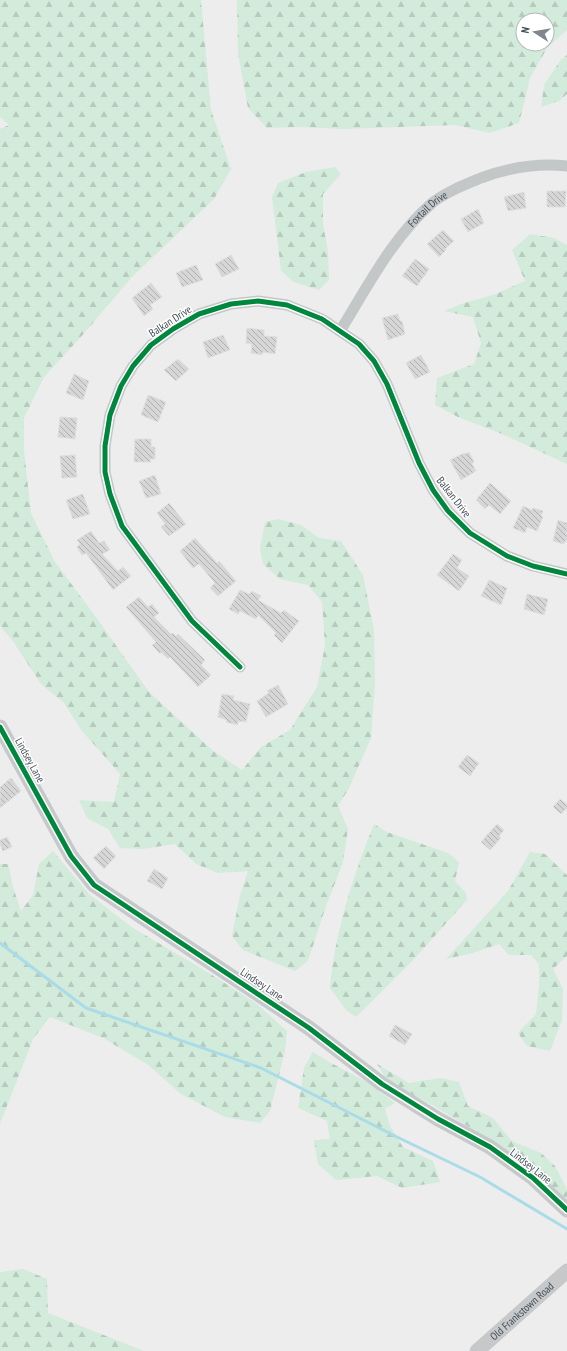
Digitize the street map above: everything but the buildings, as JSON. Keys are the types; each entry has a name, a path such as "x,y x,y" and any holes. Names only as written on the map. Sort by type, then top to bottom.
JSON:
{"street":[{"name":"Foxtail Drive","path":"340,331 393,247 402,235 433,203 459,187 496,172 533,165 567,166"},
{"name":"Balkan Drive","path":"240,667 192,621 122,526 110,494 105,472 105,446 110,415 121,386 133,366 151,345 173,329 199,314 231,304 258,301 287,305 322,319 359,344 374,361 387,384 419,463 433,490 448,511 470,532 507,556 532,566 567,574"},
{"name":"Lindsey Lane","path":"0,727 72,856 94,886 309,1028 382,1084 438,1119 490,1147 533,1178 567,1210"},
{"name":"Old Frankstown Road","path":"477,1351 567,1271"}],"green space":[{"path":"0,0 201,0 211,110 231,169 214,199 132,277 80,338 44,377 24,418 24,450 31,513 55,562 149,692 212,750 242,770 261,747 290,730 317,687 325,645 322,602 308,585 280,579 263,564 260,548 265,522 278,519 301,525 319,538 341,541 363,575 374,630 375,683 371,738 349,788 338,806 348,829 343,862 325,909 308,961 295,971 243,950 232,936 240,895 248,871 218,873 196,864 175,844 142,849 120,848 108,829 87,818 79,800 114,802 120,774 82,731 64,703 41,684 13,641 0,626 0,129 9,125 0,117"},
{"path":"237,0 567,0 567,30 555,41 555,12 515,12 515,52 545,52 530,78 519,123 490,133 455,125 343,129 299,127 267,128 248,108 238,53"},
{"path":"567,55 567,94 559,101 541,107 544,85 560,61"},
{"path":"335,167 341,174 323,194 323,224 328,252 329,280 319,290 293,282 281,270 272,197 278,183 306,172"},
{"path":"530,234 554,238 567,245 567,464 502,434 458,417 435,405 437,378 474,364 481,343 473,317 444,311 461,304 496,294 525,281 512,250"},
{"path":"374,824 387,832 448,853 459,862 455,881 466,893 467,900 415,958 356,1017 346,1010 330,988 336,946 346,904"},
{"path":"53,851 90,895 133,928 256,1003 287,1031 285,1051 270,1111 260,1123 225,1117 181,1094 147,1064 103,1038 50,1017 33,1039 0,1124 0,864 8,864 13,887 21,911 33,895 39,864"},
{"path":"530,852 545,854 567,875 567,956 553,969 563,989 562,1020 550,1051 527,1046 518,1033 536,1014 539,964 531,955 509,955 499,944 473,953 446,959 508,891"},
{"path":"313,1052 367,1082 395,1103 385,1109 390,1126 403,1147 433,1161 440,1182 402,1188 377,1176 336,1180 318,1164 314,1140 330,1139 327,1121 298,1108 304,1068"},
{"path":"377,1064 409,1083 441,1078 459,1082 468,1106 493,1118 512,1141 541,1153 555,1166 567,1189 567,1199 494,1142 434,1106 389,1083"},
{"path":"23,1269 47,1279 48,1313 144,1351 0,1351 0,1272"}],"waterway":[{"path":"0,943 86,1008 261,1068 480,1177 567,1229"}],"cycle path":[{"path":"240,667 192,621 122,526 110,494 105,472 105,446 110,415 121,386 133,366 151,345 173,329 199,314 231,304 258,301 287,305 322,319 359,344 374,361 387,384 419,463 433,490 448,511 470,533 507,556 533,566 567,574"},
{"path":"0,727 71,856 94,885 309,1028 382,1084 438,1119 490,1147 533,1178 567,1210"}]}
